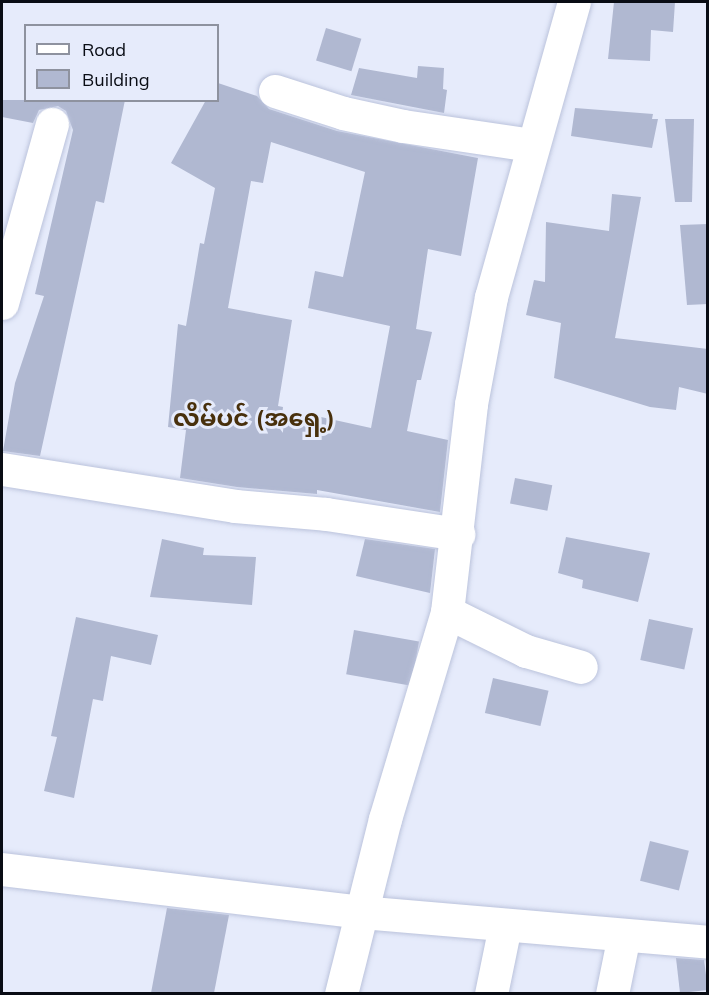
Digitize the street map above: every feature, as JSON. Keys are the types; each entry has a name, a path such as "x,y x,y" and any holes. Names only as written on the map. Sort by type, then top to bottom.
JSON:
{"street":[{"path":"341,993 361,912 447,612 459,534 471,404 490,297 531,145 574,2"},
{"path":"274,91 393,123 531,145"},
{"path":"2,303 52,124"},
{"path":"2,469 235,506 326,514 459,534"},
{"path":"447,612 526,651 581,667"},
{"path":"2,869 361,912 708,942"},
{"path":"491,993 505,926"},
{"path":"612,993 624,935"}],"building":[{"path":"614,2 675,2 673,32 651,30 650,61 608,59"},
{"path":"326,28 361,39 351,71 316,61"},
{"path":"418,66 444,68 443,89 447,90 444,113 351,95 359,68 417,78"},
{"path":"219,83 257,96 269,109 337,131 478,158 461,256 428,249 416,329 432,332 421,380 417,380 407,431 448,440 440,512 317,490 317,494 237,487 180,478 186,430 168,427 178,324 186,326 200,243 204,244 215,188 171,163 205,102 219,102","holes":["271,142 365,172 343,277 315,271 308,308 390,326 371,428 321,417 282,416 283,407 278,406 292,320 228,308 251,181 263,183"]},
{"path":"2,100 125,102 104,203 96,201 40,456 3,451 15,383 44,296 35,294 73,130 66,111 58,106 39,110 33,123 2,117"},
{"path":"575,108 653,114 652,119 658,119 652,148 571,136"},
{"path":"665,119 694,119 692,202 675,202"},
{"path":"612,194 641,197 615,338 708,349 708,394 679,387 676,410 650,407 554,378 561,323 526,315 534,280 545,282 546,222 609,231"},
{"path":"708,224 708,304 687,305 680,225"},
{"path":"515,478 552,485 547,511 510,504"},
{"path":"566,537 650,553 638,602 582,588 583,580 558,573"},
{"path":"162,539 204,548 203,555 256,557 252,605 150,597"},
{"path":"365,539 435,549 430,593 356,576"},
{"path":"76,617 158,635 151,665 111,656 103,701 93,699 74,798 44,791 57,737 51,736"},
{"path":"649,619 693,628 684,669 640,660"},
{"path":"354,630 419,641 411,686 346,674"},
{"path":"493,678 549,691 540,726 485,713"},
{"path":"650,841 689,851 679,890 640,881"},
{"path":"167,908 229,915 214,993 151,993"},
{"path":"676,958 704,960 708,990 680,993"}],"district":[{"name":"လိမ်ပင် (အရှေ့)","path":"254,418"}]}
